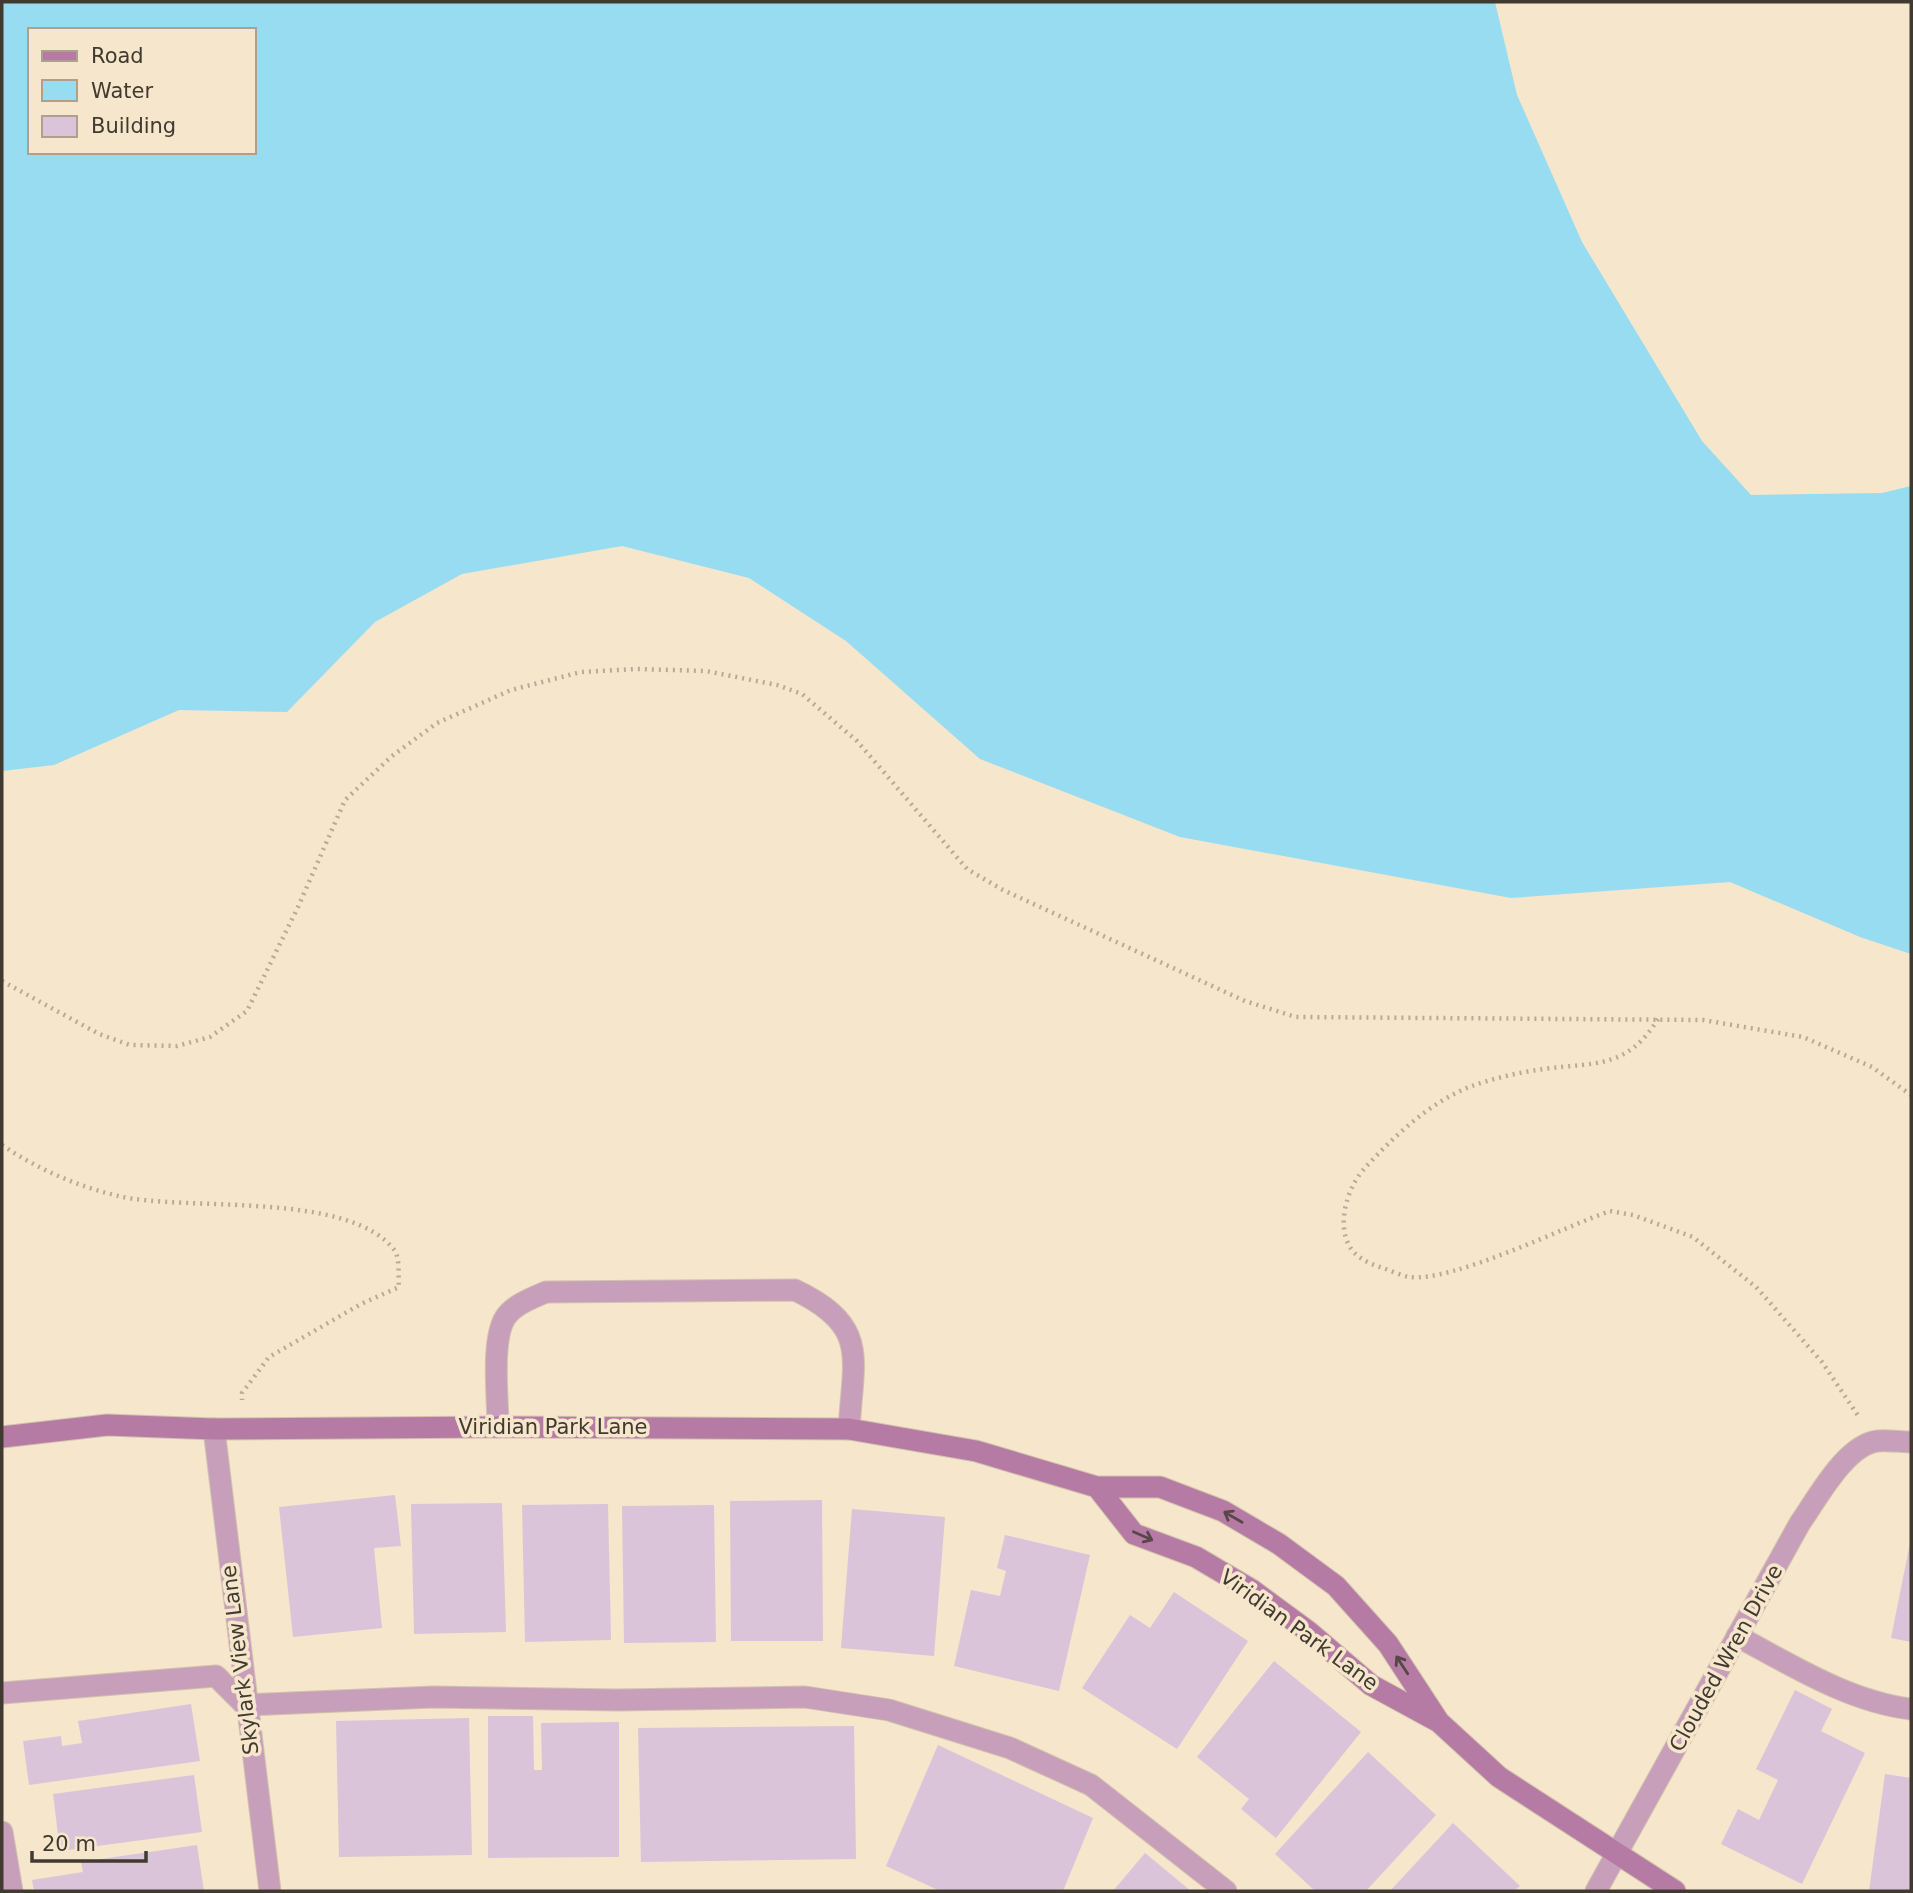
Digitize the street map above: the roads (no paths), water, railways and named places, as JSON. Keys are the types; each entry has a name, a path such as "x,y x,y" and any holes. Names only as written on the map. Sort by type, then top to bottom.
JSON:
{"street":[{"path":"498,1427 498,1341 505,1318 523,1302 546,1292 795,1290 822,1303 842,1321 853,1349 849,1429"},
{"name":"Viridian Park Lane","path":"2,1437 107,1425 214,1429 849,1429 976,1451 1097,1487 1160,1487 1223,1511 1279,1544 1336,1586 1388,1644 1439,1722"},
{"name":"Skylark View Lane","path":"214,1429 245,1705 270,1891"},
{"name":"Clouded Wren Drive","path":"1596,1891 1689,1729 1800,1523 1835,1472 1854,1452 1875,1441 1911,1442"},
{"name":"Viridian Park Lane","path":"1097,1487 1133,1534 1196,1557 1252,1590 1309,1632 1371,1685 1439,1722 1499,1777 1675,1891"},
{"path":"1737,1636 1812,1676 1894,1707 1911,1709"},
{"path":"2,1693 216,1676 245,1705 433,1697 617,1700 805,1697 889,1710 1010,1748 1091,1785 1226,1891"},
{"path":"2,1832 12,1891"}],"water":[{"path":"2,2 1495,2 1517,95 1582,242 1702,441 1751,495 1882,493 1911,486 1911,954 1860,937 1730,882 1511,898 1180,837 980,759 846,641 749,578 622,546 462,574 375,622 287,712 179,710 54,765 2,771"}]}
